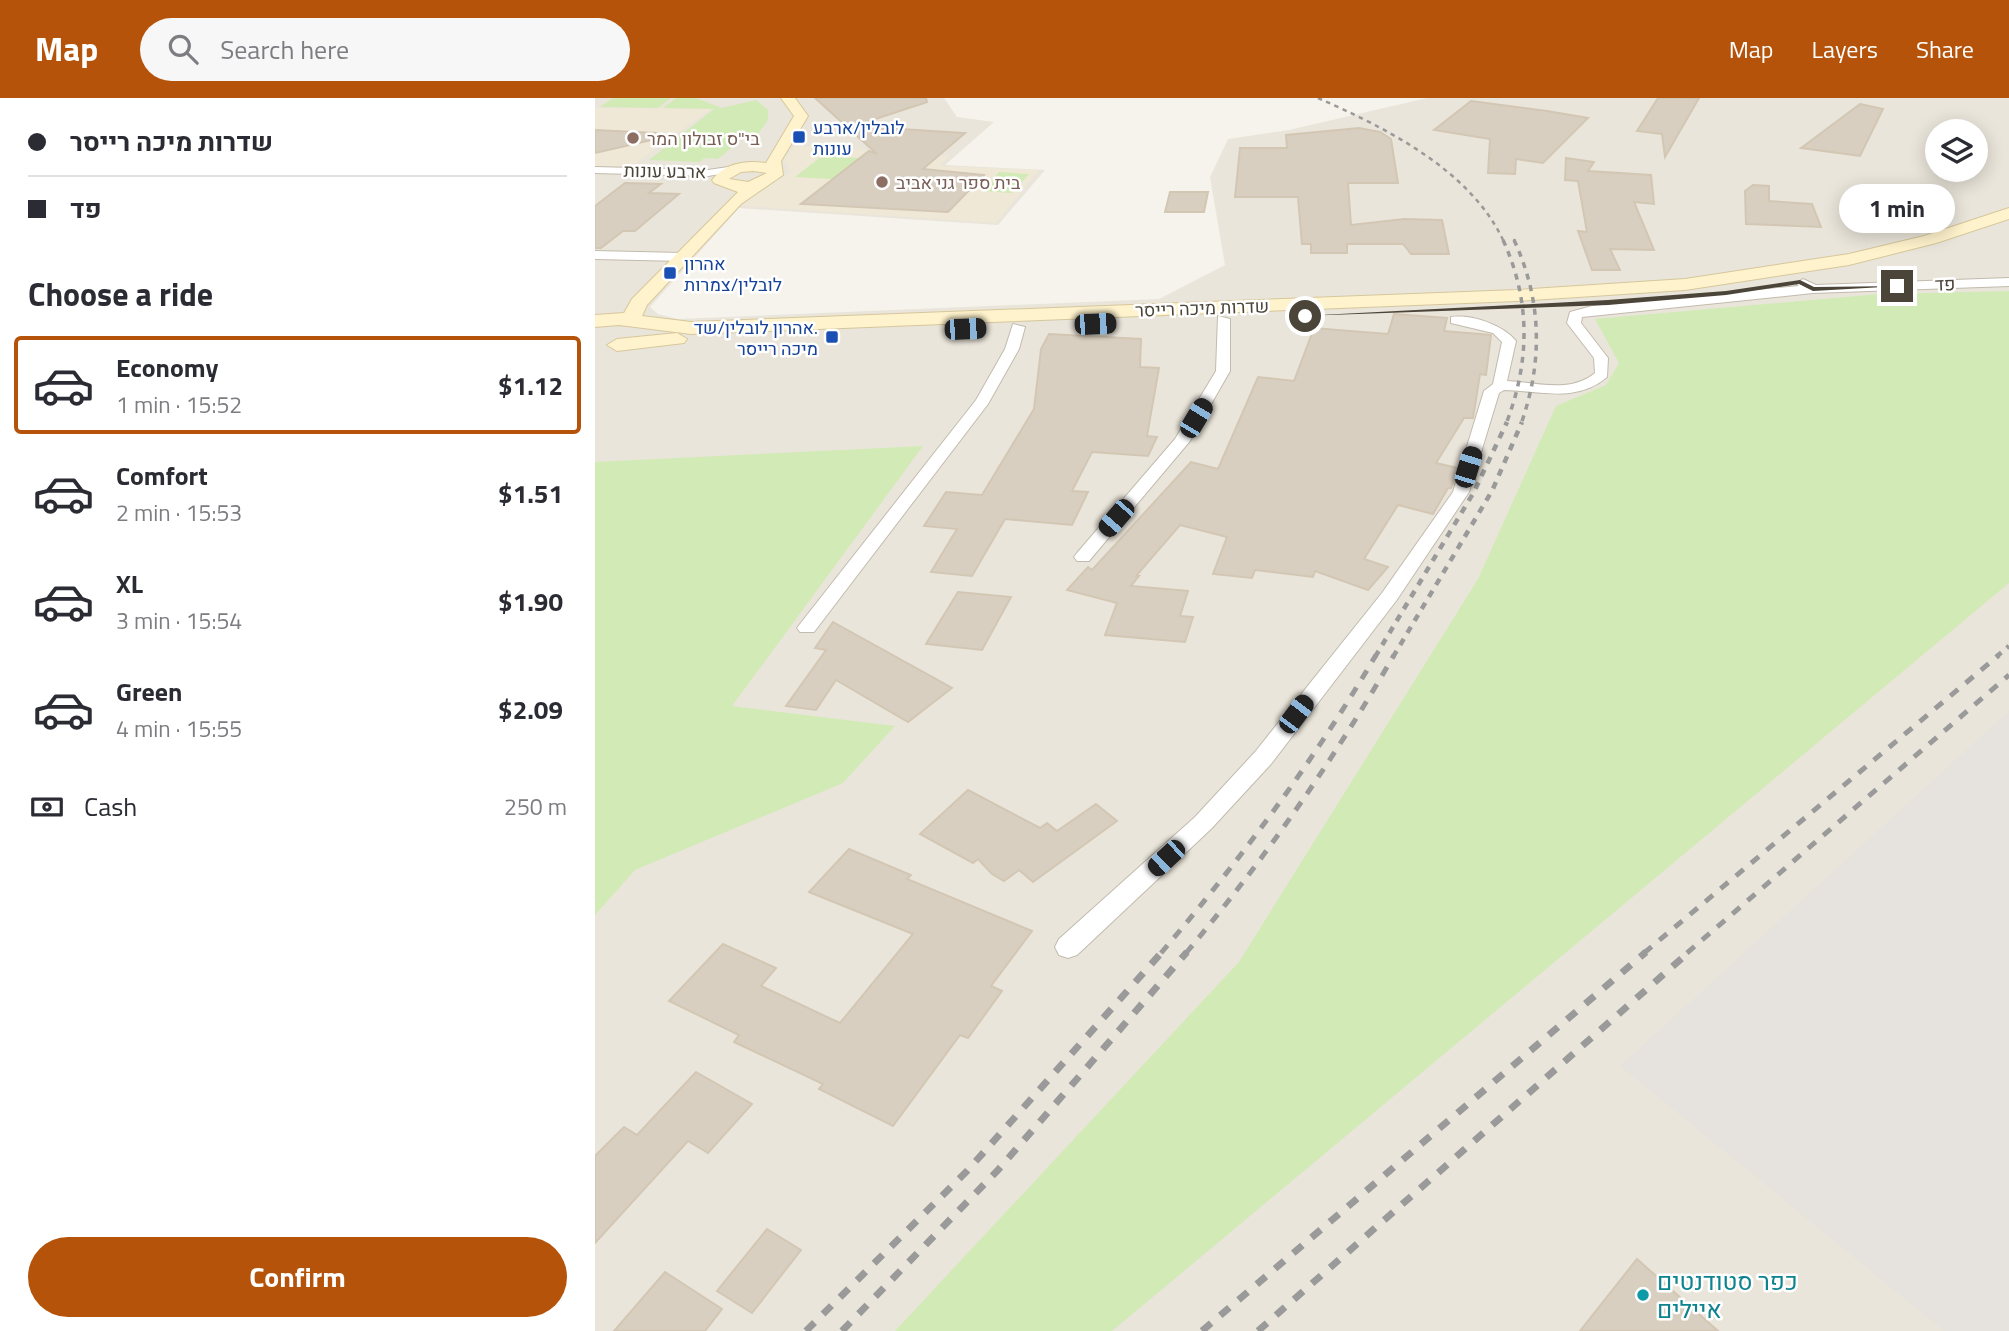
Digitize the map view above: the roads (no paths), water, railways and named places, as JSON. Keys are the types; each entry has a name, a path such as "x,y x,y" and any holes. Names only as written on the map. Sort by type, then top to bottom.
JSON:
{"street":[{"path":"599,320 767,176 773,161 801,117 788,98"},
{"path":"617,345 641,331 635,320 639,303 724,194 721,177 741,168 768,148 784,123 783,111 772,99"},
{"path":"741,168 767,176"},
{"name":"ארבע עונות","path":"595,170 708,173 741,168"},
{"name":"ארבע עונות","path":"595,176 723,183"},
{"path":"723,183 767,176"},
{"name":"שדרות מיכה רייסר","path":"599,320 635,320 691,328 1598,292 1781,272 1966,230 2009,213"},
{"name":"שדרות מיכה רייסר","path":"595,349 674,339 1608,303 1726,293 1806,285 2009,228"},
{"path":"595,255 674,257"},
{"name":"פד","path":"1501,386 1572,389 1596,381 1604,366 1574,323 1575,315 1581,313 1806,285 2009,282"},
{"path":"1083,557 1182,441 1223,371 1223,319"},
{"path":"1068,947 1203,823 1263,758 1389,597 1461,492 1492,391 1501,386 1499,382 1509,341 1497,330 1456,320"},
{"path":"807,628 983,401 1012,349 1018,327"}],"railway":[{"path":"1318,98 1398,138 1449,173 1471,193 1503,241"},
{"path":"1514,240 1530,285 1536,331 1533,378 1521,424"},
{"path":"1503,241 1519,286 1524,332 1520,378 1506,424"},
{"path":"1375,657 1474,492 1507,422"},
{"path":"1393,657 1492,491 1522,422"},
{"path":"1996,657 2009,646"},
{"path":"1161,953 1220,882 1302,771 1376,655"},
{"path":"1186,953 1243,882 1297,808 1394,655"},
{"path":"1644,953 1999,655"},
{"path":"1687,953 2009,675"},
{"path":"806,1331 967,1171 1162,952"},
{"path":"842,1331 998,1170 1187,952"},
{"path":"1202,1331 1646,952"},
{"path":"1258,1331 1689,952"}],"place":[{"name":"לובלין/ארבע עונות","path":"799,137"},
{"name":"בי\"ס זבולון המר","path":"633,138"},
{"name":"בית ספר גני אביב","path":"882,182"},
{"name":"אהרון לובלין/צמרות","path":"670,273"},
{"name":"אהרון לובלין/שד. מיכה רייסר","path":"832,337"},
{"name":"כפר סטודנטים איילים","path":"1643,1295"}]}
